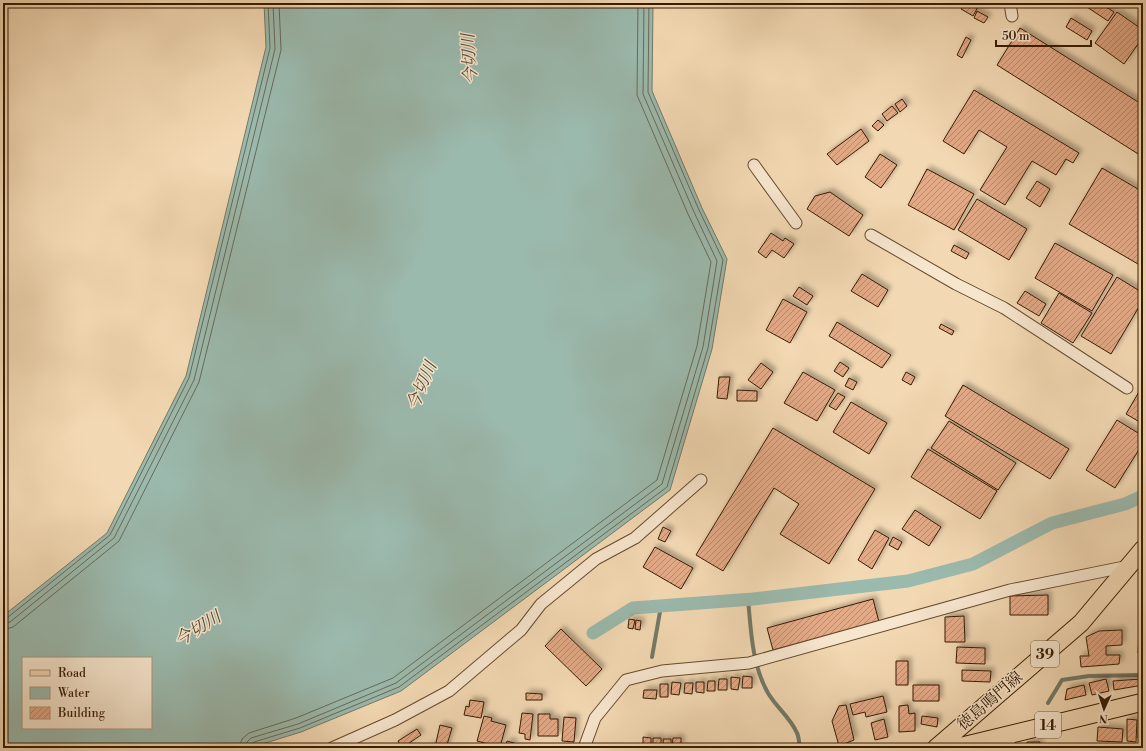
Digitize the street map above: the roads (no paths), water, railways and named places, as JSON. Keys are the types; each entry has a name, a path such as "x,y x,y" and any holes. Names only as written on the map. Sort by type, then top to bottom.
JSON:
{"main road":[{"name":"徳島鳴門線","path":"936,748 1081,623 1143,549"},
{"name":"14","path":"954,748 1009,741 1143,702"}],"street":[{"path":"1010,3 1012,16"},
{"path":"754,164 796,223"},
{"path":"870,235 956,284 1004,308 1127,388"},
{"path":"332,748 395,720 449,691 521,630 541,604 596,559 635,538 701,480"},
{"path":"584,748 595,718 626,680 662,671 749,663 1010,590 1129,566"}],"water":[{"name":"今切川","path":"264,3 653,3 652,91 702,208 727,259 712,349 670,490 401,691 301,732 249,748 3,748 3,616 107,533 186,376 266,47"}],"waterway":[{"path":"593,633 633,608 753,599 908,581 973,564 1052,523 1125,504 1143,496"},
{"path":"748,599 753,648 759,671 768,693 794,727 798,736 800,748"},
{"path":"652,657 661,606"},
{"path":"1048,703 1062,680 1089,676 1143,675"}]}
